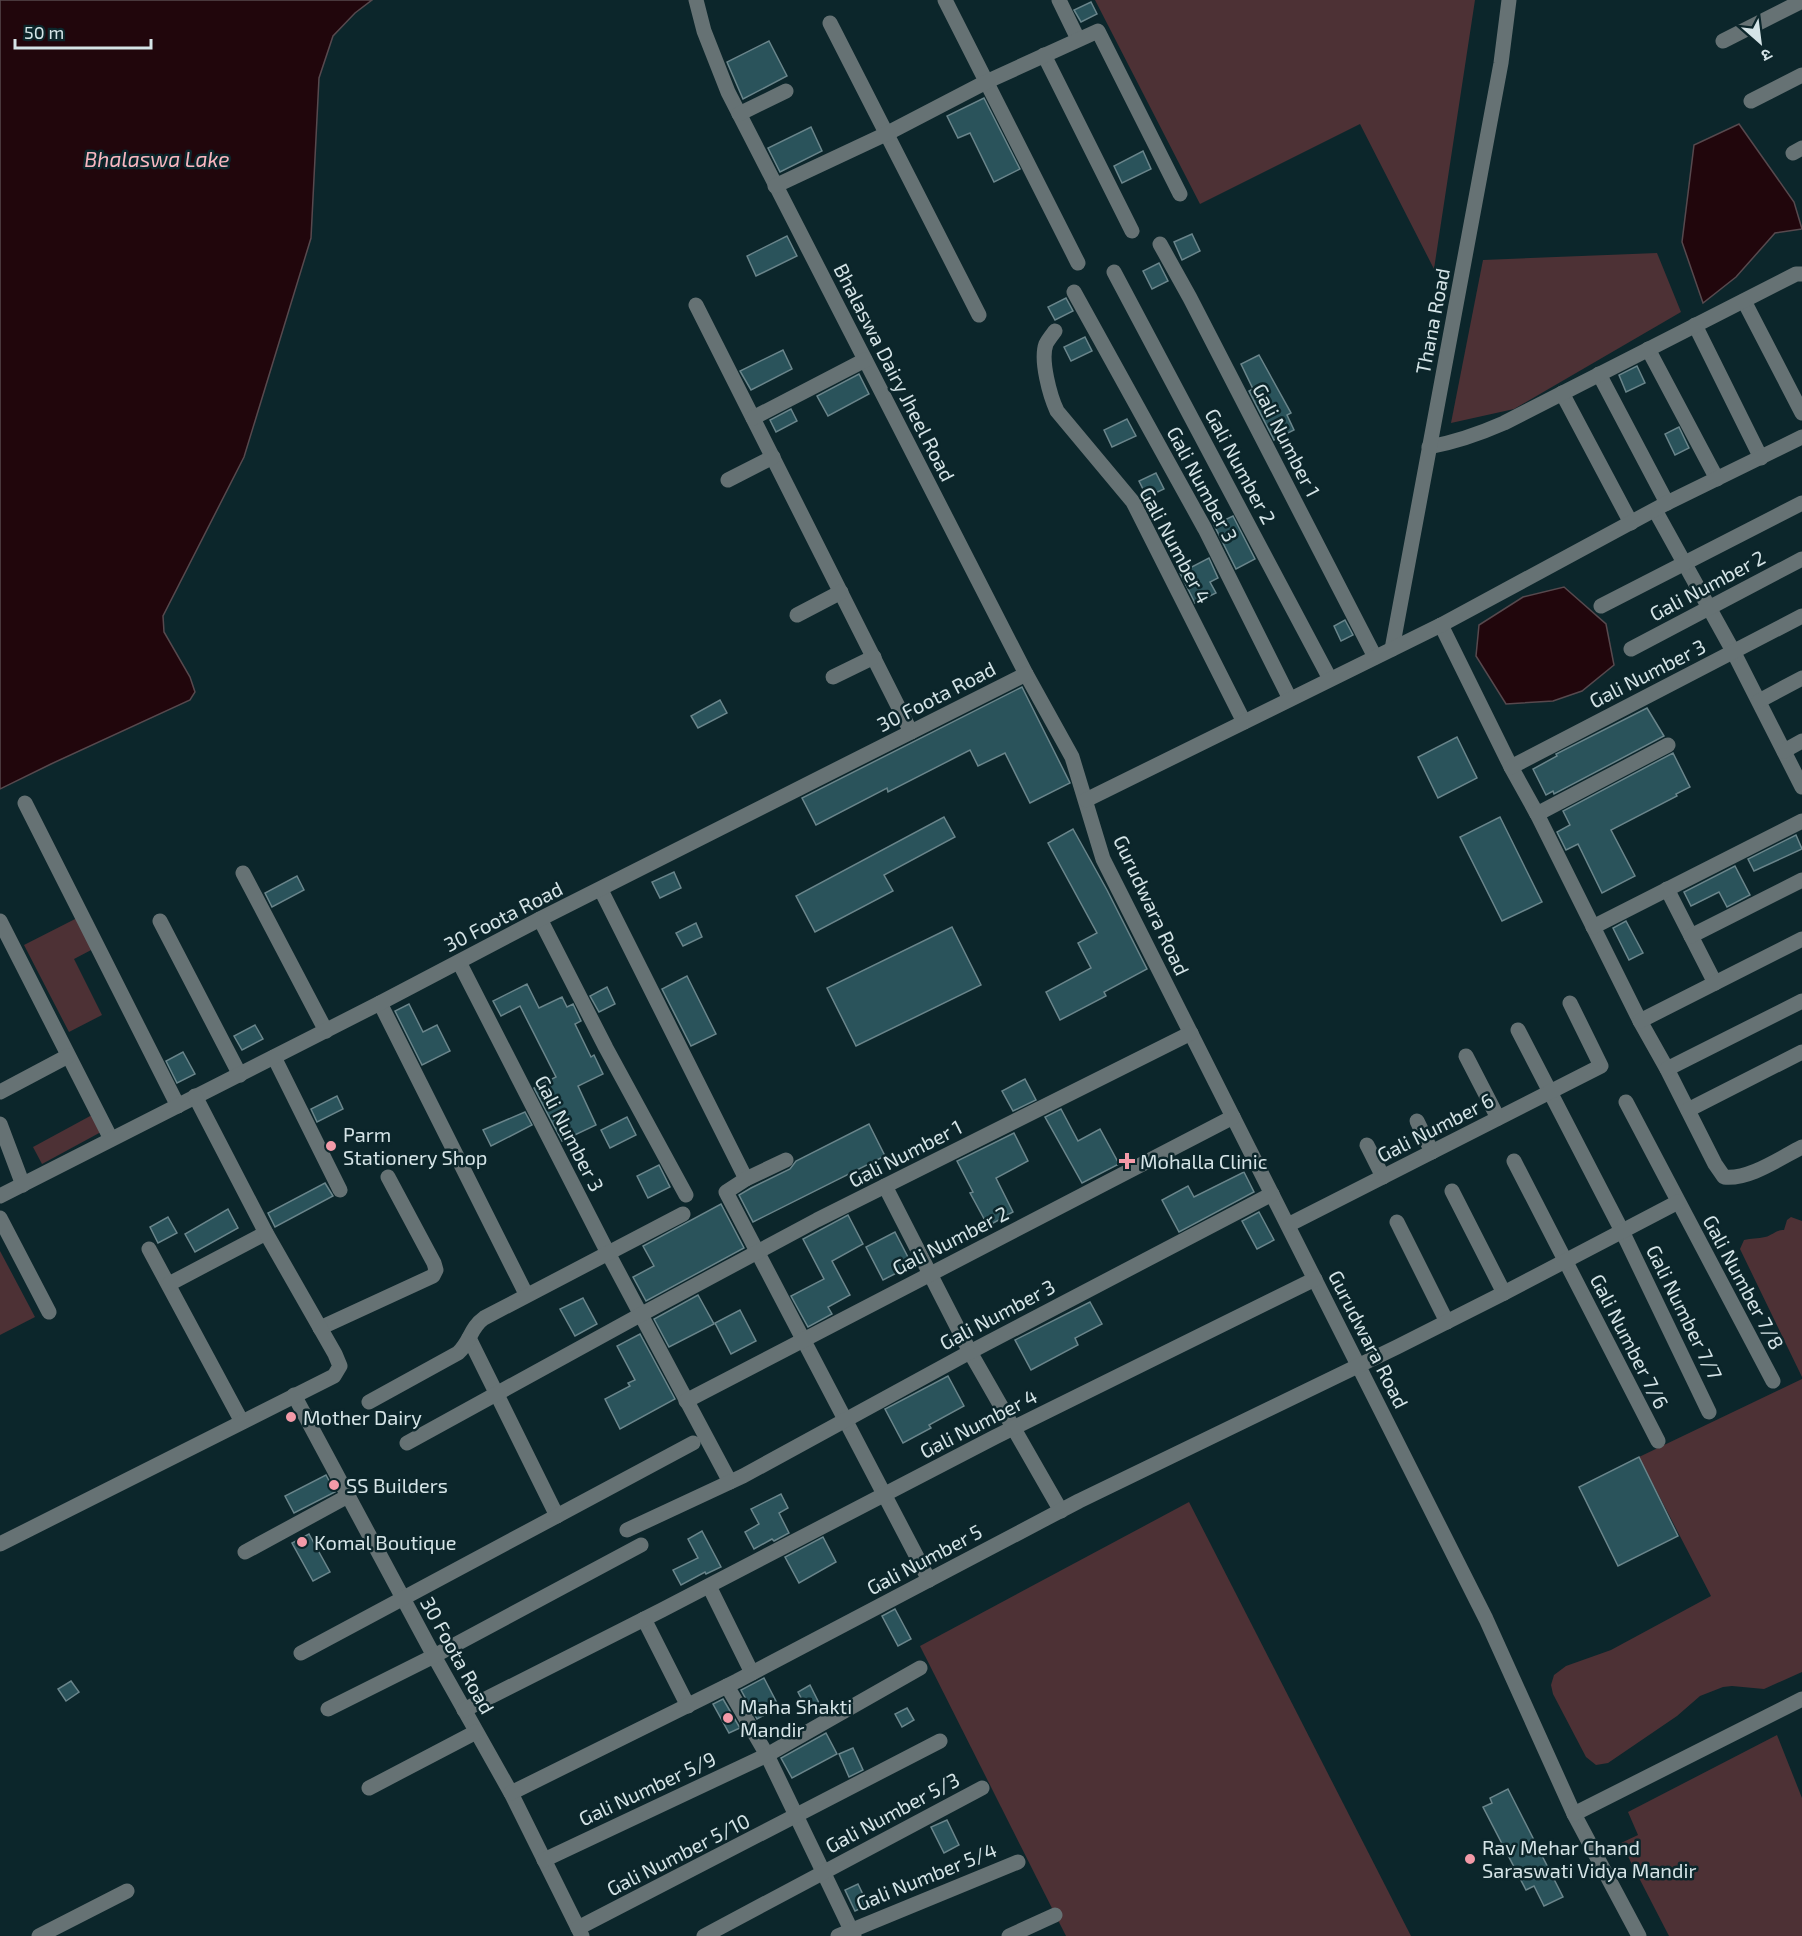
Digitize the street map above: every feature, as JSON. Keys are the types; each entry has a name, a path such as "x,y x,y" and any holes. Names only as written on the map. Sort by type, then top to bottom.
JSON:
{"street":[{"name":"Bhalaswa Dairy Jheel Road","path":"696,0 704,31 728,92 1026,674 1072,757"},
{"path":"945,0 1078,263"},
{"path":"1059,0 1078,39"},
{"name":"Thana Road","path":"1392,649 1501,63 1509,0"},
{"path":"1723,41 1802,1"},
{"path":"830,23 979,315"},
{"path":"775,186 886,134 986,82 1098,31 1180,194"},
{"path":"1044,55 1132,231"},
{"path":"1751,101 1802,75"},
{"path":"739,114 786,91"},
{"name":"Gali Number 1","path":"1160,244 1195,307 1375,657"},
{"name":"Gali Number 2","path":"1114,272 1330,679"},
{"path":"1430,447 1474,436 1796,274 1802,274"},
{"name":"Gali Number 3","path":"1074,292 1201,522 1290,699"},
{"path":"1744,301 1802,413"},
{"path":"696,305 911,732"},
{"path":"1695,325 1761,458"},
{"name":"Gali Number 4","path":"1055,331 1046,344 1045,363 1051,398 1057,411 1133,502 1244,722"},
{"path":"1648,349 1717,479"},
{"path":"753,418 865,360"},
{"path":"1599,374 1685,563 1733,651 1802,787"},
{"path":"1562,393 1631,523"},
{"path":"1086,800 1441,625 1661,506 1802,437"},
{"path":"728,480 773,457"},
{"path":"1601,606 1802,503"},
{"name":"Gali Number 2","path":"1631,649 1802,559"},
{"path":"797,615 841,592"},
{"name":"Gali Number 3","path":"1511,767 1802,615"},
{"path":"1441,625 1511,767 1538,814 1640,1021 1715,1164 1724,1177 1736,1178 1749,1174 1802,1147"},
{"path":"833,677 874,657"},
{"name":"30 Foota Road","path":"0,1196 326,1031 540,919 1026,674"},
{"path":"1759,701 1802,678"},
{"path":"1784,751 1802,741"},
{"path":"1538,814 1668,745"},
{"name":"Gurudwara Road","path":"1072,757 1103,859 1486,1619 1574,1814 1639,1936"},
{"path":"26,803 178,1106"},
{"path":"1593,927 1802,821"},
{"path":"243,873 326,1031"},
{"path":"1691,936 1802,880"},
{"path":"1667,889 1715,983"},
{"path":"601,890 746,1179"},
{"path":"540,919 686,1196"},
{"path":"0,921 111,1139"},
{"path":"160,921 240,1075"},
{"path":"1640,1021 1802,939"},
{"name":"Gali Number 3","path":"459,962 686,1401 736,1479 970,1352 1272,1194"},
{"path":"1667,1069 1802,1001"},
{"path":"380,1003 526,1294"},
{"name":"Gali Number 6","path":"1288,1225 1600,1066 1570,1003"},
{"name":"Gali Number 7/7","path":"1518,1030 1622,1231 1709,1412"},
{"name":"Gali Number 1","path":"407,1443 757,1252 1191,1033"},
{"path":"1688,1110 1802,1052"},
{"path":"0,1092 68,1056"},
{"path":"1466,1056 1498,1118"},
{"path":"274,1057 340,1190"},
{"path":"0,1544 334,1376 340,1366 336,1354 266,1233 195,1096"},
{"name":"Gali Number 7/8","path":"1626,1102 1773,1381"},
{"name":"Gali Number 2","path":"686,1401 1233,1117"},
{"path":"1417,1121 1432,1152"},
{"path":"0,1124 23,1185"},
{"path":"1367,1145 1383,1177"},
{"path":"786,1160 746,1179 726,1192 929,1580"},
{"name":"Gali Number 7/6","path":"1514,1161 1658,1441"},
{"path":"320,1328 433,1276 436,1269 434,1263 388,1177"},
{"path":"885,1186 970,1352 1061,1511"},
{"path":"1452,1191 1504,1293"},
{"name":"Gali Number 5","path":"511,1793 688,1706 1061,1511 1447,1322 1678,1202"},
{"path":"369,1402 458,1353 465,1347 476,1324 484,1317 684,1214"},
{"path":"0,1218 48,1312"},
{"path":"1397,1222 1447,1322"},
{"path":"169,1284 266,1233"},
{"path":"149,1249 243,1422"},
{"name":"Gali Number 4","path":"464,1710 1014,1428 1315,1279"},
{"path":"470,1338 557,1516"},
{"name":"30 Foota Road","path":"294,1395 434,1656 511,1793 580,1932"},
{"path":"301,1653 693,1443"},
{"path":"627,1530 736,1479"},
{"path":"245,1552 348,1496"},
{"path":"328,1709 434,1656 641,1545"},
{"path":"709,1586 752,1673"},
{"path":"644,1619 688,1706"},
{"name":"Gali Number 5/9","path":"544,1860 767,1755 920,1668"},
{"path":"727,1686 767,1755 847,1934"},
{"path":"1574,1814 1802,1699"},
{"path":"369,1788 476,1732"},
{"name":"Gali Number 5/10","path":"580,1932 940,1741"},
{"name":"Gali Number 5/3","path":"704,1936 982,1788"},
{"name":"Gali Number 5/4","path":"847,1934 1018,1862"},
{"path":"39,1936 127,1891"},
{"path":"1009,1936 1055,1915"}],"shaded area":[{"path":"1095,0 1475,0 1434,269 1360,124 1200,204"},
{"path":"1657,253 1681,312 1514,409 1451,423 1483,260"},
{"path":"79,917 95,948 74,959 102,1015 69,1032 24,945"},
{"path":"92,1115 101,1132 42,1164 33,1147"},
{"path":"1791,1217 1802,1221 1802,1377 1740,1249 1744,1240 1765,1237 1784,1230 1787,1220"},
{"path":"0,1251 35,1317 0,1335"},
{"path":"1802,1379 1802,1672 1764,1689 1732,1686 1700,1696 1677,1716 1608,1763 1596,1765 1586,1757 1553,1694 1551,1685 1554,1675 1566,1666 1611,1650 1711,1596 1639,1457"},
{"path":"1189,1502 1411,1936 1066,1936 920,1646"},
{"path":"1777,1735 1802,1798 1802,1936 1669,1936 1621,1843 1638,1835 1628,1812"}],"water":[{"name":"Bhalaswa Lake","path":"0,0 372,0 355,13 333,36 319,78 311,238 244,457 163,616 164,632 190,677 195,692 190,700 0,789"},
{"path":"1739,124 1794,202 1802,229 1775,233 1736,277 1703,303 1682,242 1694,145"},
{"path":"1564,587 1606,624 1614,665 1582,691 1553,701 1506,704 1476,656 1479,625 1523,597"}],"building":[{"path":"1091,2 1097,14 1081,22 1074,10"},
{"path":"769,41 787,76 743,99 727,62"},
{"path":"984,98 1020,169 994,182 970,133 958,138 947,116"},
{"path":"811,127 822,151 780,172 768,148"},
{"path":"1143,151 1151,169 1122,183 1114,166"},
{"path":"1192,234 1200,251 1182,260 1174,242"},
{"path":"787,236 797,256 756,276 747,256"},
{"path":"1159,263 1168,281 1152,289 1143,271"},
{"path":"1066,298 1073,311 1055,320 1048,307"},
{"path":"1085,337 1092,351 1071,361 1064,347"},
{"path":"783,350 792,369 751,390 740,371"},
{"path":"1259,355 1291,413 1287,415 1294,430 1274,440 1249,391 1253,389 1241,364"},
{"path":"1637,366 1645,383 1626,392 1619,375"},
{"path":"859,374 869,394 828,416 817,396"},
{"path":"791,409 797,421 776,432 770,420"},
{"path":"1127,419 1136,436 1112,447 1104,430"},
{"path":"1679,427 1689,448 1675,455 1665,434"},
{"path":"1156,473 1164,489 1147,497 1139,481"},
{"path":"1233,516 1255,559 1236,569 1214,525"},
{"path":"1209,558 1218,578 1210,582 1216,593 1195,603 1180,573"},
{"path":"1345,620 1353,635 1341,641 1334,626"},
{"path":"1022,687 1070,783 1030,803 1005,753 978,766 970,750 888,792 887,788 816,825 802,798"},
{"path":"720,700 727,713 698,728 691,716"},
{"path":"1647,708 1664,736 1554,794 1553,791 1546,795 1533,769 1557,756 1556,754"},
{"path":"1457,737 1477,778 1438,798 1418,757"},
{"path":"1673,753 1690,787 1611,830 1635,876 1602,893 1578,844 1566,850 1557,832 1570,825 1563,811"},
{"path":"944,817 955,837 884,875 893,891 815,932 796,896"},
{"path":"1500,817 1542,902 1502,921 1460,837"},
{"path":"1073,829 1147,969 1104,992 1106,996 1060,1020 1046,992 1091,968 1078,943 1097,933 1048,843"},
{"path":"1796,835 1802,849 1754,871 1748,859"},
{"path":"1735,866 1750,895 1727,907 1719,892 1691,906 1684,892"},
{"path":"674,872 681,888 660,898 652,882"},
{"path":"297,876 304,890 272,907 265,893"},
{"path":"1626,921 1643,953 1629,960 1613,928"},
{"path":"696,923 702,937 683,946 676,933"},
{"path":"952,927 981,985 856,1046 827,988"},
{"path":"687,976 716,1034 691,1046 662,989"},
{"path":"527,984 539,1008 562,997 567,1007 573,1004 581,1021 575,1024 591,1057 594,1055 603,1074 578,1086 596,1125 562,1141 534,1088 556,1077 520,1006 501,1016 493,1001"},
{"path":"607,987 615,1004 599,1012 590,996"},
{"path":"409,1004 423,1032 437,1025 450,1051 422,1065 395,1011"},
{"path":"255,1025 263,1039 242,1050 234,1036"},
{"path":"183,1052 195,1074 177,1083 166,1061"},
{"path":"1025,1079 1036,1100 1013,1111 1002,1091"},
{"path":"337,1096 343,1109 317,1122 311,1109"},
{"path":"1061,1109 1078,1141 1100,1129 1119,1164 1082,1183 1045,1117"},
{"path":"525,1112 532,1125 491,1146 483,1130"},
{"path":"627,1117 636,1135 610,1148 601,1130"},
{"path":"869,1124 885,1156 753,1222 739,1195 790,1169 796,1161"},
{"path":"1014,1133 1028,1161 996,1178 1013,1212 988,1226 970,1193 973,1192 957,1161"},
{"path":"659,1165 670,1187 648,1198 637,1176"},
{"path":"1244,1172 1254,1192 1179,1232 1162,1200 1188,1186 1194,1197"},
{"path":"325,1183 333,1196 275,1227 268,1213"},
{"path":"721,1204 744,1248 646,1301 633,1277 654,1266 643,1246"},
{"path":"228,1209 238,1228 195,1252 185,1234"},
{"path":"1259,1212 1274,1240 1257,1249 1242,1221"},
{"path":"848,1215 863,1244 832,1261 850,1295 828,1307 832,1314 808,1327 791,1296 824,1279 803,1239"},
{"path":"168,1217 177,1233 158,1243 150,1227"},
{"path":"895,1232 912,1265 883,1280 866,1247"},
{"path":"698,1295 714,1324 669,1347 654,1319"},
{"path":"583,1298 597,1324 575,1336 560,1309"},
{"path":"1090,1302 1102,1324 1075,1338 1078,1345 1031,1370 1015,1340"},
{"path":"740,1310 756,1341 731,1354 715,1323"},
{"path":"640,1334 675,1399 620,1429 605,1399 630,1386 628,1383 635,1380 617,1346"},
{"path":"948,1376 964,1406 929,1425 931,1428 903,1443 885,1409"},
{"path":"1639,1457 1678,1536 1618,1566 1579,1487"},
{"path":"326,1475 335,1492 294,1513 285,1496"},
{"path":"781,1494 788,1508 779,1513 789,1533 754,1549 745,1532 759,1524 751,1509"},
{"path":"702,1531 721,1567 706,1574 705,1572 681,1585 673,1570 698,1558 688,1539"},
{"path":"309,1534 330,1572 313,1581 292,1543"},
{"path":"823,1537 836,1562 799,1583 785,1557"},
{"path":"895,1609 911,1639 898,1646 882,1616"},
{"path":"764,1678 779,1707 757,1719 741,1690"},
{"path":"71,1681 79,1692 66,1701 58,1689"},
{"path":"810,1685 820,1705 808,1711 798,1692"},
{"name":"Maha Shakti Mandir","path":"723,1699 740,1728 729,1733 713,1704"},
{"path":"907,1708 914,1720 902,1727 895,1714"},
{"path":"826,1733 837,1754 792,1778 781,1758"},
{"path":"853,1748 863,1770 849,1777 839,1754"},
{"path":"1508,1789 1563,1897 1544,1906 1534,1886 1526,1890 1483,1807 1492,1803 1490,1798"},
{"path":"947,1820 959,1845 944,1853 931,1827"},
{"path":"858,1884 868,1905 855,1911 845,1890"}],"place":[{"name":"Parm Stationery Shop","path":"331,1146"},
{"name":"Mohalla Clinic","path":"1127,1161"},
{"name":"Mother Dairy","path":"291,1417"},
{"name":"SS Builders","path":"334,1485"},
{"name":"Komal Boutique","path":"302,1542"},
{"name":"Maha Shakti Mandir","path":"728,1718"},
{"name":"Rav Mehar Chand Saraswati Vidya Mandir","path":"1470,1859"}]}
